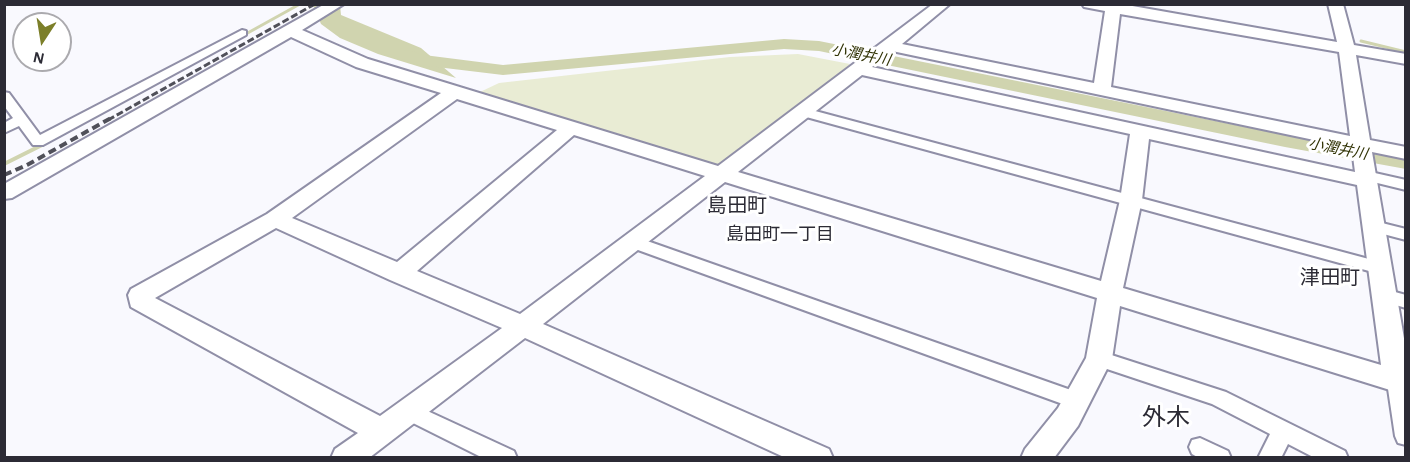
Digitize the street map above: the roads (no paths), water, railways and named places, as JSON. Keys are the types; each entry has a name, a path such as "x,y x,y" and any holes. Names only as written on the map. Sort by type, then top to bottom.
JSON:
{"street":[{"path":"4,193 337,4"},
{"path":"346,458 523,326 944,4"},
{"path":"1089,4 1406,59"},
{"path":"1335,4 1347,50 1380,268 1395,298 1406,436"},
{"path":"1102,90 1114,7"},
{"path":"291,31 362,63 1401,383"},
{"path":"4,96 38,142 242,33"},
{"path":"886,48 1406,153"},
{"path":"862,67 1140,132 1406,185"},
{"path":"381,431 140,301 140,295 275,219 455,92"},
{"path":"804,112 1380,268"},
{"path":"4,129 22,119"},
{"path":"398,274 570,128"},
{"path":"1036,458 1068,417 1100,359 1110,293 1131,200 1140,132"},
{"path":"275,219 523,326 787,451 818,458"},
{"path":"1374,226 1406,235"},
{"path":"633,242 1078,401"},
{"path":"1100,359 1220,398 1337,458"},
{"path":"408,411 506,458"},
{"path":"1269,458 1283,429"}],"waterway":[{"path":"132,97 300,4"},
{"path":"1361,41 1406,52"},
{"name":"小潤井川","path":"408,55 420,60 503,70 784,44 819,46 1285,141 1406,163"},
{"path":"4,164 44,144"}],"railway":[{"path":"108,120 315,4"},
{"path":"4,175 27,165 111,118"}],"district":[{"name":"島田町","path":"737,206"},
{"name":"島田町一丁目","path":"780,235"},
{"name":"津田町","path":"1330,278"},
{"name":"外木","path":"1166,418"}]}
